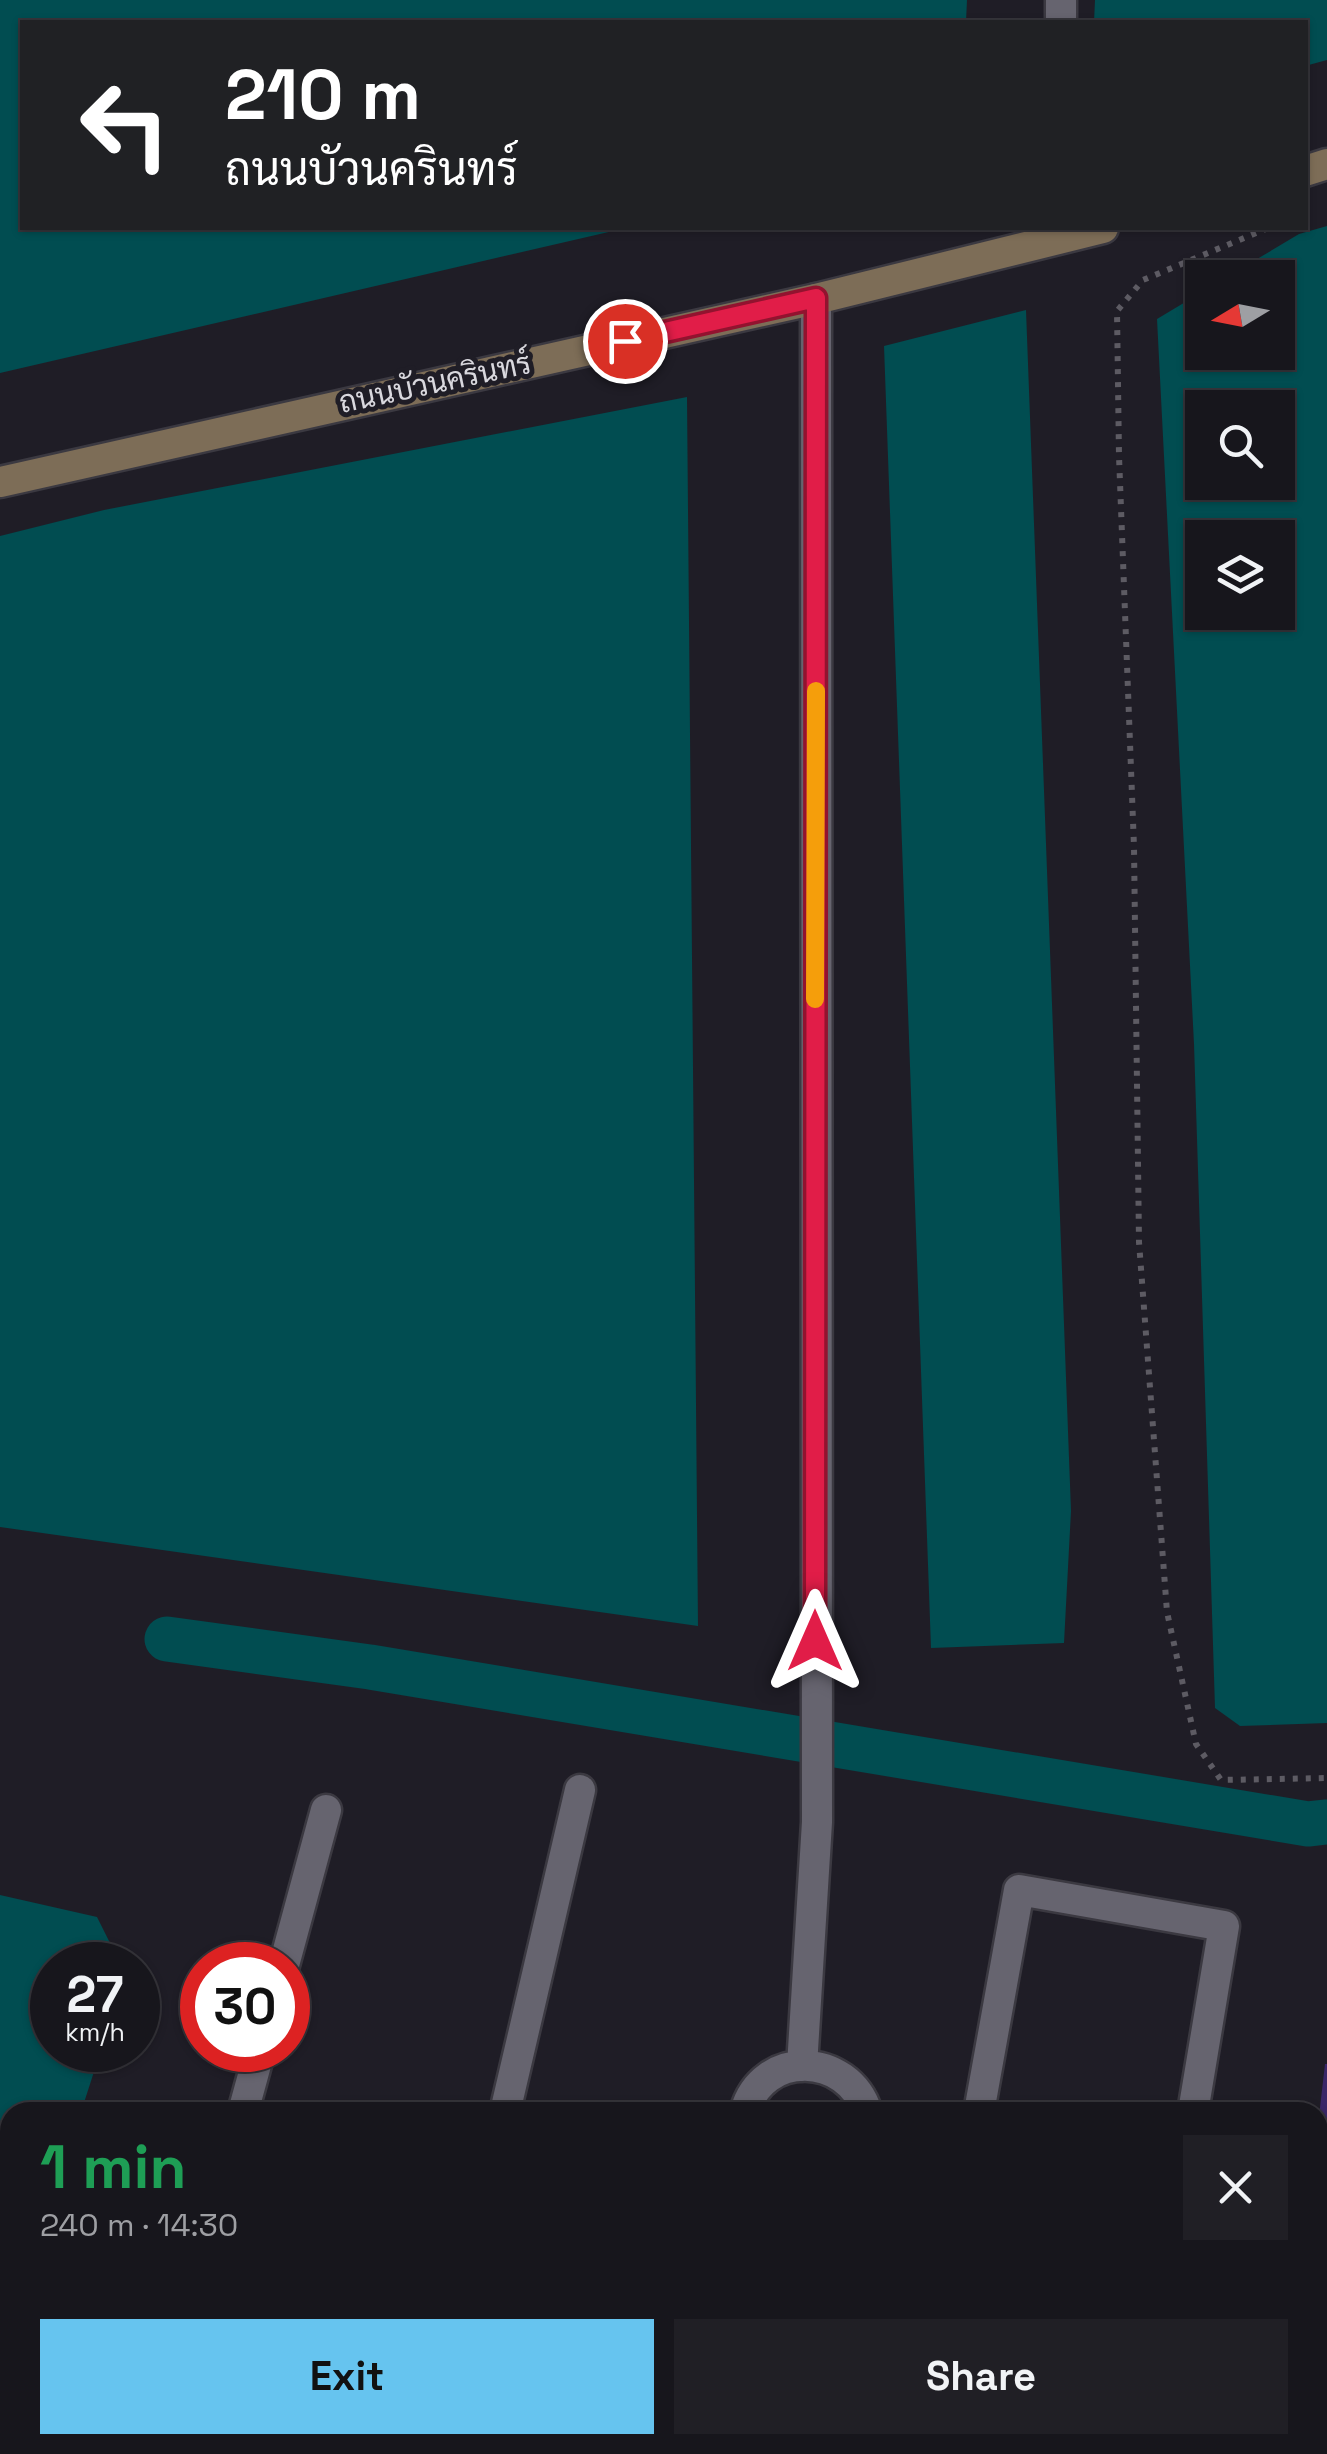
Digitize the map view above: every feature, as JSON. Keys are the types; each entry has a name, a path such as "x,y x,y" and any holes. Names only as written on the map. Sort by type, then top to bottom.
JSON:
{"street":[{"name":"ถนนบัวนครินทร์","path":"0,482 816,298 1059,234 1088,230"},
{"path":"802,2066 817,1822 816,298"},
{"path":"507,2102 580,1790"},
{"path":"290,1942 326,1810"},
{"path":"981,2102 1019,1890 1224,1926 1195,2102"},
{"path":"751,2102 757,2088 772,2074 802,2066 833,2070 864,2102"},
{"path":"246,2102 254,2072"}],"path":[{"path":"1263,230 1143,280 1117,311 1134,847 1138,1242 1167,1612 1196,1744 1220,1780 1327,1778"}],"water":[{"path":"0,0 967,0 966,20 20,20 20,230 617,230 0,373"},
{"path":"1095,0 1327,0 1327,60 1308,65 1308,20 1094,20"},
{"path":"1327,226 1327,1723 1240,1726 1215,1708 1194,1044 1157,319 1185,302 1185,370 1295,370 1295,260 1255,260 1299,234"},
{"path":"1026,310 1071,1511 1064,1643 931,1648 884,346"},
{"path":"687,397 698,1626 0,1527 0,536 104,510"},
{"path":"0,1895 97,1917 110,1942 30,1942 30,2072 94,2072 84,2102 0,2102"}],"building":[{"path":"1325,2064 1327,2064 1327,2102 1321,2102"}],"waterway":[{"path":"167,1639 370,1667 1308,1824 1327,1822"}],"slow traffic":[{"path":"815,999 816,691"}],"route":[{"path":"625,341 816,298 815,1641"}]}
